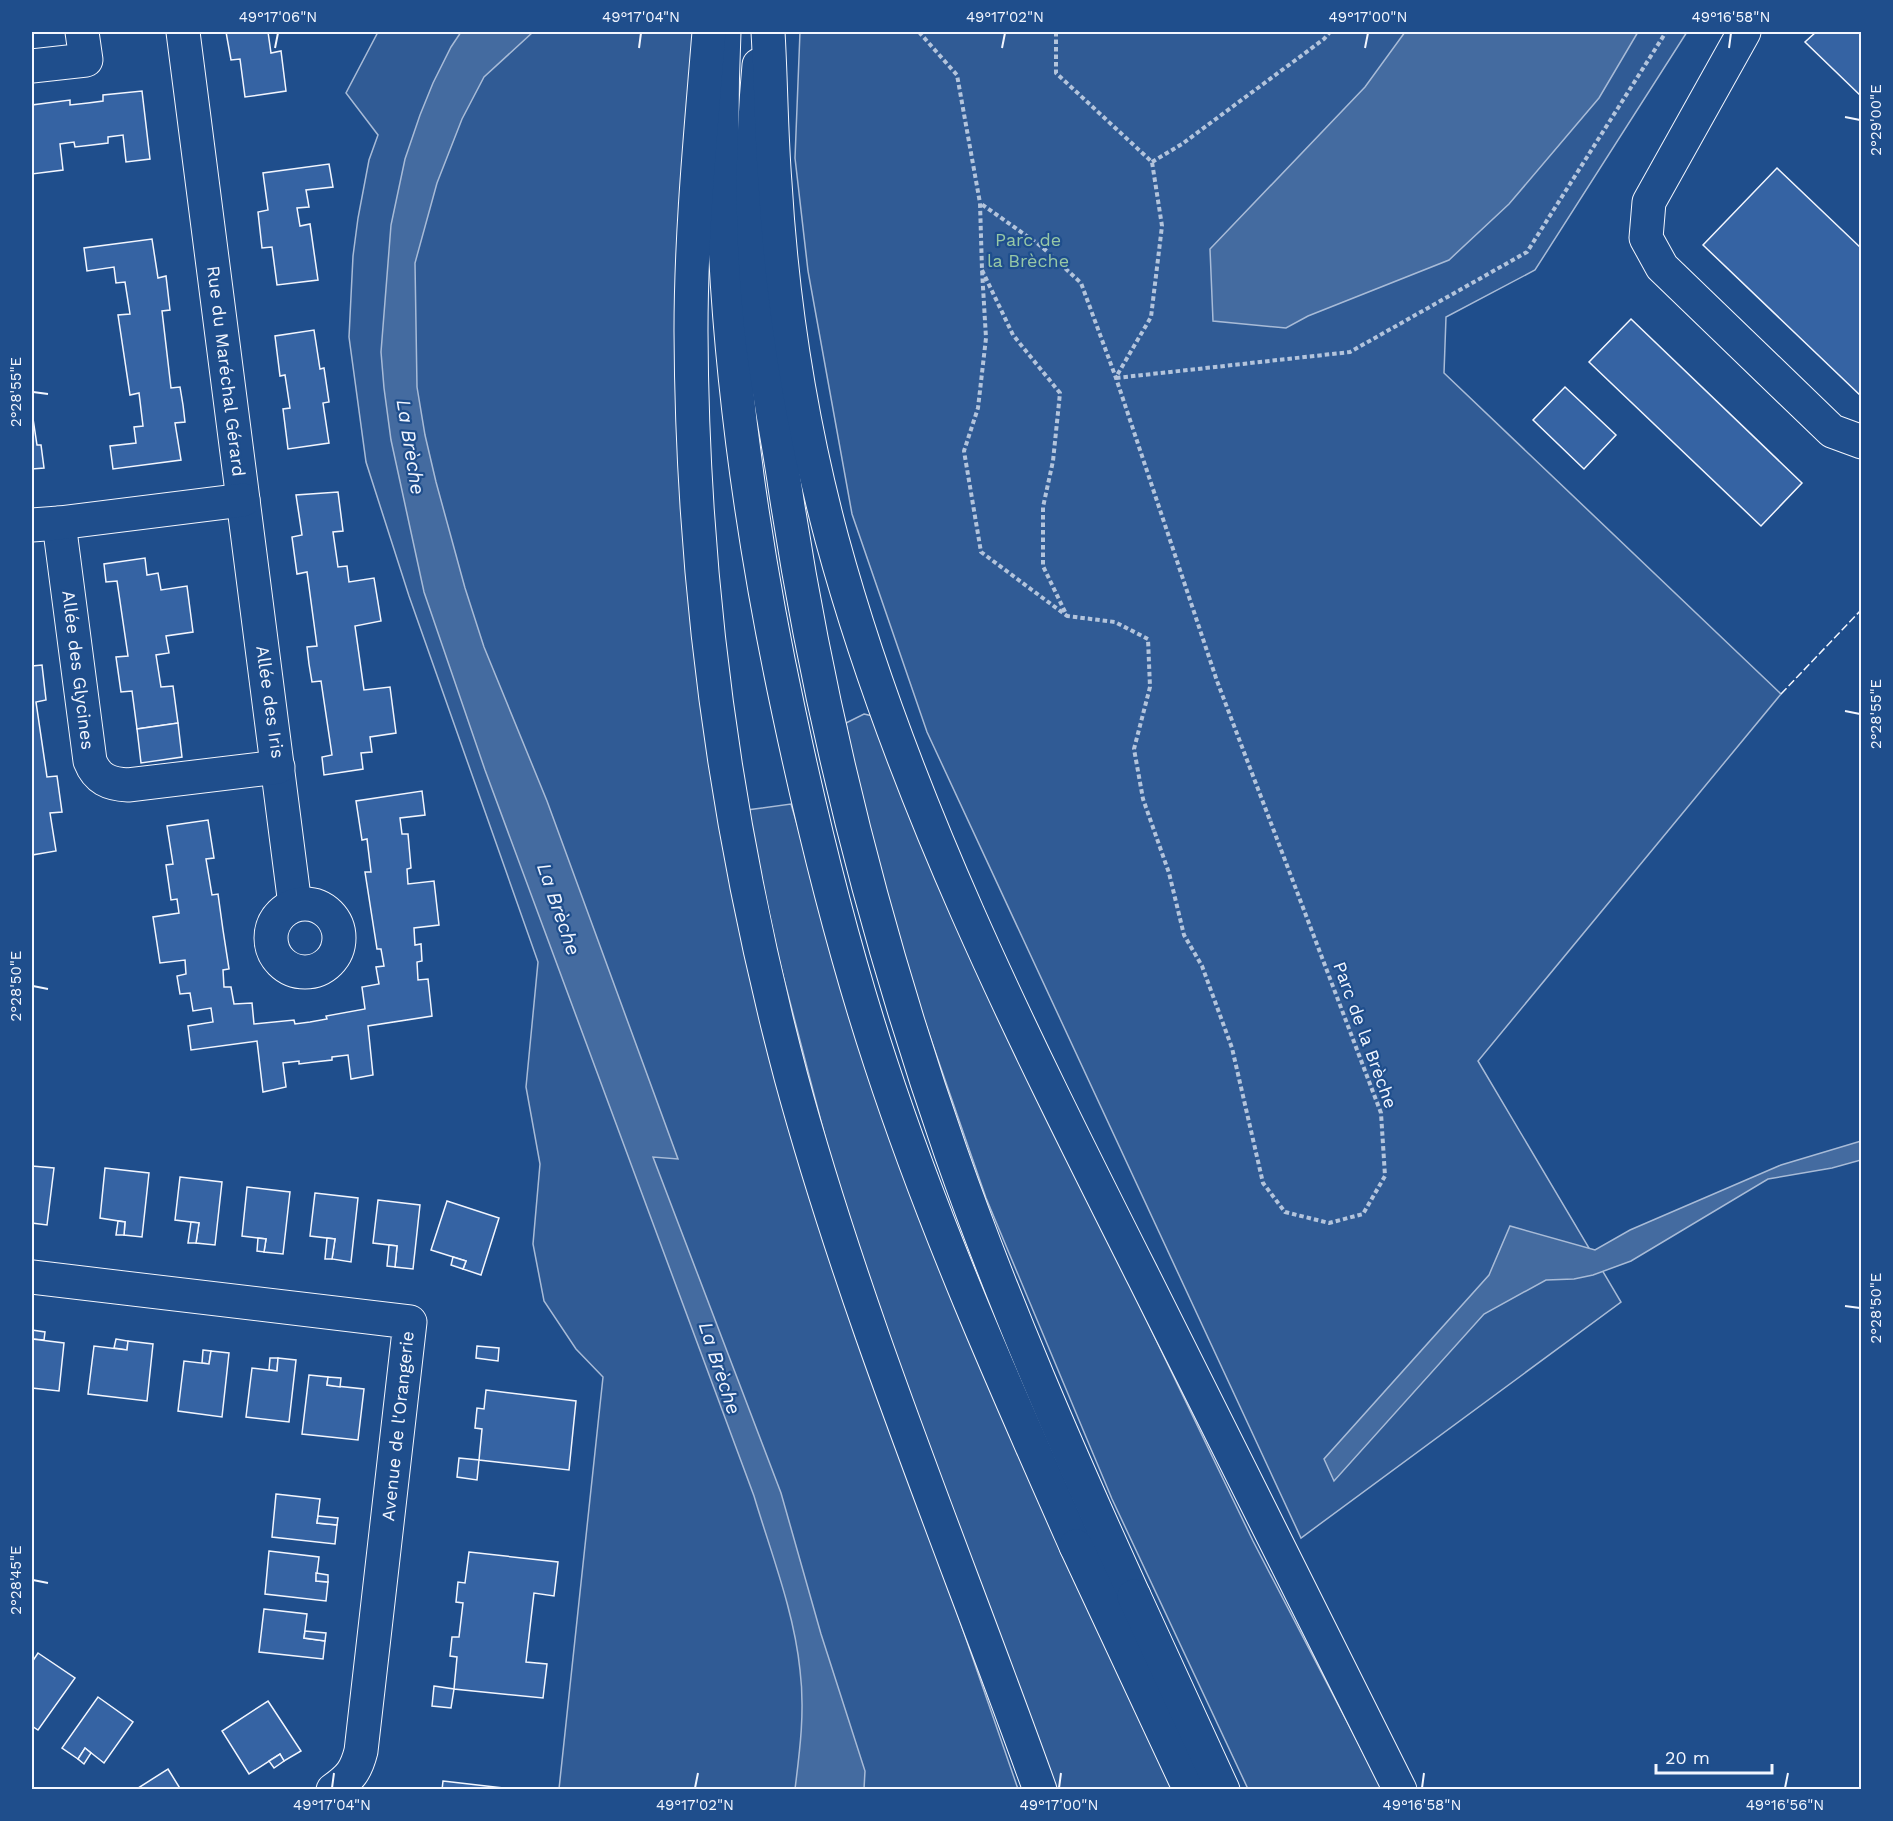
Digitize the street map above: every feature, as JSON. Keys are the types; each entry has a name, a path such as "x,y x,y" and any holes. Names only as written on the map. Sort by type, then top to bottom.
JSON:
{"main road":[{"path":"32,66 86,60 82,32"},
{"name":"Rue du Maréchal Gérard","path":"45,524 243,500 183,32"},
{"path":"709,32 694,233 691,328 693,425 702,585 723,763 770,994 791,1076 837,1230 874,1339 1040,1790"},
{"path":"724,32 721,167 724,246 743,453 755,533 801,771 835,909 880,1062 940,1230 1019,1417 1190,1790"},
{"path":"762,32 752,158 760,324 802,588 852,817 906,1016 966,1194 1047,1403 1223,1790"},
{"path":"768,32 775,186 784,281 796,363 831,534 882,701 939,851 1025,1039 1400,1790"},
{"path":"1744,32 1649,202 1646,238 1662,267 1832,431 1862,442"},
{"name":"Allée des Iris","path":"243,500 295,905"},
{"name":"Allée des Glycines","path":"45,524 94,772 103,780 115,785 128,785 278,767"},
{"name":"Avenue de l'Orangerie","path":"32,1277 410,1322 361,1751 357,1767 348,1779 333,1790"}],"path":[{"path":"919,32 957,75 980,203"},
{"path":"1056,32 1056,73 1152,162 1162,226 1151,317 1116,378"},
{"path":"1152,162 1182,144 1324,39 1330,32"},
{"path":"1116,378 1350,352 1527,252 1666,32"},
{"name":"Parc de la Brèche","path":"980,203 1041,246 1081,283 1116,378 1217,681 1381,1113 1385,1176 1363,1214 1329,1223 1285,1212 1263,1183 1232,1048 1202,966 1184,935 1169,873 1143,800 1134,749 1150,687 1148,639 1114,622 1067,616 981,552 964,451 978,408 986,338 980,203"},
{"path":"982,270 1013,335 1060,393 1053,461 1043,507 1043,566 1067,616"}],"green space":[{"path":"378,32 697,32 684,484 814,1199 1018,1789 559,1789 603,1377 576,1349 544,1301 533,1244 540,1164 526,1087 538,962 409,596 366,462 349,337 353,256 358,218 369,160 378,135 346,93"},
{"name":"Parc de la Brèche","path":"800,32 1687,32 1535,270 1446,317 1444,373 1781,694 1478,1061 1621,1302 1301,1538 927,732 852,514 808,271 795,158"},
{"path":"864,714 877,717 998,1012 1253,1541 1382,1789 1248,1789 1112,1499 986,1198 911,982 858,799 846,723"},
{"path":"791,804 891,1139 1182,1789 1054,1789 895,1353 836,1179 778,956 747,810"}],"water":[{"name":"La Brèche","path":"461,32 533,32 484,77 462,119 437,183 415,263 417,387 425,435 465,588 484,647 547,801 678,1159 653,1157 781,1493 821,1634 865,1771 864,1789 795,1789 802,1700 797,1648 787,1604 754,1496 485,770 424,592 391,440 381,352 391,225 405,159 433,83"},
{"path":"1405,32 1638,32 1599,98 1509,204 1449,260 1308,316 1286,328 1213,321 1210,249 1365,87"},
{"path":"1861,1141 1861,1160 1832,1168 1768,1179 1631,1261 1593,1275 1574,1279 1546,1280 1484,1314 1334,1481 1324,1459 1489,1275 1510,1226 1595,1250 1630,1230 1781,1165"}],"building":[{"path":"226,32 268,32 271,53 281,51 286,91 245,97 240,59 231,60"},
{"path":"1816,32 1862,32 1862,97 1805,42"},
{"path":"142,91 150,159 126,162 123,135 108,137 108,143 75,147 74,142 60,144 63,170 32,174 32,105 70,100 70,105 88,103 103,101 103,95"},
{"path":"329,164 333,187 306,190 309,207 297,208 300,226 310,224 318,280 277,285 272,247 262,248 258,212 268,210 263,173"},
{"path":"1777,168 1862,249 1862,397 1703,245"},
{"path":"152,239 158,278 166,276 170,310 162,311 171,388 180,387 183,405 185,422 175,423 181,460 113,469 110,446 136,443 134,427 143,426 139,393 130,395 118,315 130,314 125,282 116,283 114,267 87,271 84,248"},
{"path":"1631,319 1802,483 1761,526 1589,362"},
{"path":"314,330 320,369 324,368 329,402 323,403 329,443 288,449 283,409 290,408 285,375 280,376 275,336"},
{"path":"1565,387 1616,435 1584,469 1533,420"},
{"path":"32,412 37,445 41,445 44,468 32,469"},
{"path":"338,492 343,531 333,532 338,567 347,566 349,582 374,578 381,621 355,626 364,690 390,687 396,733 370,737 372,752 361,753 363,769 324,775 322,757 332,755 321,681 312,682 309,664 307,647 317,646 307,572 297,574 292,537 302,535 296,495"},
{"path":"145,558 147,575 158,573 161,590 187,586 193,632 166,636 169,653 156,655 161,687 173,686 178,723 137,729 132,691 121,692 116,657 128,656 117,581 106,582 104,564"},
{"path":"42,665 46,700 36,702 47,777 57,776 62,812 50,813 56,851 32,855 32,666"},
{"path":"178,723 182,757 141,763 137,729"},
{"path":"422,791 425,815 400,818 402,834 408,834 411,868 407,869 408,884 434,881 439,925 414,928 415,945 421,944 422,961 417,962 418,980 428,979 432,1016 368,1026 373,1075 351,1079 348,1055 332,1057 332,1060 299,1064 299,1061 283,1063 286,1087 263,1092 257,1041 191,1050 188,1026 213,1022 211,1008 193,1011 190,993 180,994 177,976 186,974 185,960 160,963 153,917 179,913 177,899 171,900 166,865 173,864 167,826 208,820 214,858 206,859 212,895 218,894 229,969 223,970 224,987 231,987 234,1004 252,1003 254,1024 294,1020 295,1024 310,1022 327,1019 326,1016 365,1009 362,987 379,984 376,967 384,966 381,949 377,949 365,872 371,872 367,839 362,840 356,801"},
{"path":"32,1166 54,1168 47,1225 32,1223"},
{"path":"105,1168 149,1173 142,1237 124,1235 125,1222 100,1218"},
{"path":"180,1177 222,1182 215,1245 196,1243 199,1223 175,1220"},
{"path":"247,1187 290,1192 283,1254 264,1252 266,1239 242,1236"},
{"path":"315,1193 358,1198 351,1262 332,1259 335,1239 310,1236"},
{"path":"378,1200 420,1205 413,1269 395,1267 397,1246 373,1243"},
{"path":"447,1201 499,1218 481,1275 463,1269 466,1261 431,1250"},
{"path":"118,1221 125,1222 124,1235 116,1235"},
{"path":"191,1222 199,1223 196,1243 188,1243"},
{"path":"258,1238 266,1239 264,1252 257,1251"},
{"path":"327,1238 335,1239 332,1259 325,1259"},
{"path":"389,1245 397,1246 395,1267 387,1266"},
{"path":"453,1257 466,1261 463,1269 451,1265"},
{"path":"32,1330 45,1332 44,1340 32,1339"},
{"path":"32,1339 64,1343 59,1391 32,1388"},
{"path":"116,1339 128,1341 127,1350 114,1348"},
{"path":"128,1341 153,1344 147,1401 88,1394 94,1346 127,1350"},
{"path":"477,1346 499,1348 498,1361 476,1358"},
{"path":"203,1350 211,1351 209,1364 202,1363"},
{"path":"211,1351 229,1353 222,1417 178,1411 184,1361 209,1364"},
{"path":"270,1358 278,1358 277,1371 269,1370"},
{"path":"278,1358 296,1360 289,1422 246,1417 252,1368 277,1371"},
{"path":"309,1375 328,1377 327,1385 364,1389 358,1440 302,1434"},
{"path":"328,1377 341,1378 340,1387 327,1385"},
{"path":"486,1390 576,1401 569,1470 479,1460 482,1429 475,1428 477,1408 484,1409"},
{"path":"459,1458 479,1460 477,1480 457,1477"},
{"path":"276,1494 320,1499 317,1523 337,1525 335,1544 272,1537"},
{"path":"318,1516 338,1518 337,1525 317,1523"},
{"path":"269,1551 319,1557 316,1581 328,1582 326,1601 265,1594"},
{"path":"469,1552 558,1562 554,1596 534,1593 526,1662 547,1664 543,1698 454,1689 457,1657 450,1656 452,1637 459,1637 463,1603 456,1602 458,1582 465,1583"},
{"path":"316,1573 328,1575 328,1582 316,1581"},
{"path":"264,1609 307,1614 304,1638 325,1641 323,1659 259,1652"},
{"path":"305,1631 326,1633 325,1641 304,1638"},
{"path":"38,1653 75,1678 38,1730 32,1726 32,1662"},
{"path":"434,1686 454,1689 451,1708 432,1706"},
{"path":"98,1697 133,1722 104,1763 85,1748 78,1759 62,1748"},
{"path":"268,1701 301,1751 284,1761 280,1754 249,1774 222,1731"},
{"path":"85,1748 91,1753 84,1764 78,1759"},
{"path":"280,1754 284,1761 274,1768 269,1761"},
{"path":"168,1769 181,1790 135,1790"},
{"path":"443,1781 522,1790 442,1790"}],"fence":[{"path":"1781,694 1862,609"}]}
